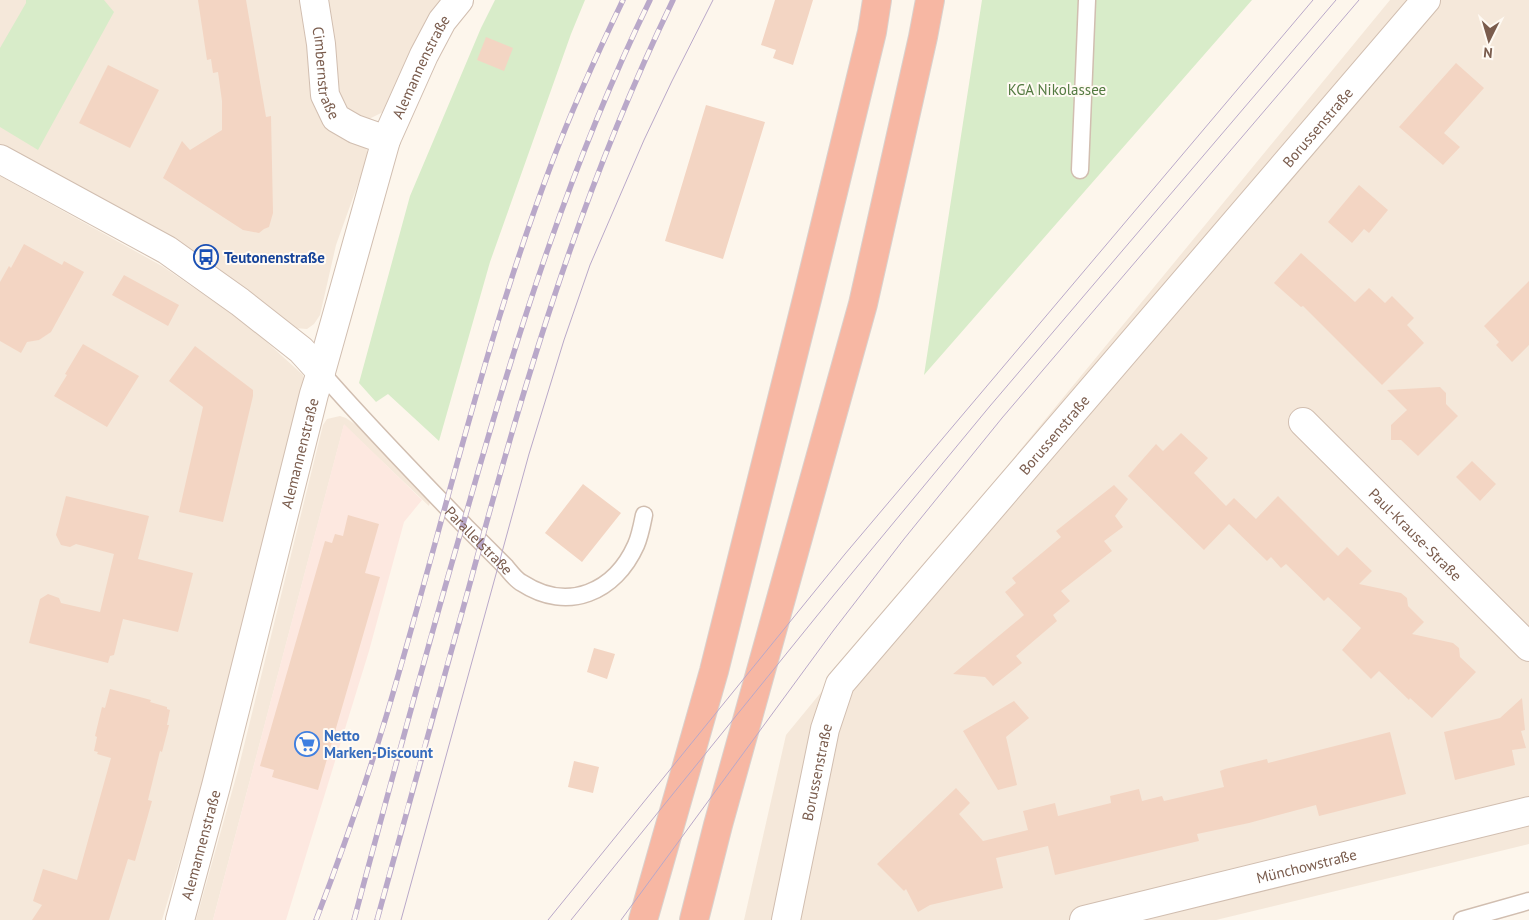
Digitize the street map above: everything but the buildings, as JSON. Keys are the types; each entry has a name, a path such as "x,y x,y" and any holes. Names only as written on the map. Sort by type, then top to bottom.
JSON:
{"highway":[{"path":"643,920 714,671 872,32 877,0"},
{"path":"694,920 718,825 863,304 930,0"}],"street":[{"name":"Cimbernstraße","path":"314,0 321,44 325,95 336,118 355,129 386,140"},
{"name":"Alemannenstraße","path":"180,920 216,786 314,394 322,372 386,140 424,55 442,21 459,0"},
{"name":"Borussenstraße","path":"786,920 825,729 840,684 1426,0"},
{"path":"0,159 167,250 240,302 302,350 322,372"},
{"name":"Paul-Krause-Straße","path":"1303,422 1529,647"},
{"name":"Münchowstraße","path":"1084,920 1529,811"}],"lane":[{"path":"1080,170 1087,0"},
{"name":"Parallelstraße","path":"322,372 343,397 521,583 544,594 565,598 586,595 607,583 623,567 637,544 644,515"},
{"path":"1462,920 1529,901"}],"shaded area":[{"path":"0,0 306,0 315,81 366,147 368,156 336,245 320,315 314,324 307,329 295,328 266,304 178,243 0,145"},
{"path":"326,0 442,0 392,100 383,112 369,119 356,117 344,110 338,95"},
{"path":"1390,0 1529,0 1529,844 1216,920 744,920 786,735"},
{"path":"0,176 162,266 248,325 303,375 305,384 200,792 162,920 0,920"},
{"path":"340,416 359,427 431,498 429,506 344,425 213,920 196,920 238,770 323,425 327,419"},
{"path":"344,424 422,500 404,522 369,651 286,920 213,920"}],"green space":[{"path":"26,0 104,0 114,12 38,150 0,127 0,48"},
{"path":"495,0 585,0 571,34 490,262 439,441 388,394 376,402 359,383 410,196 481,28"},
{"name":"KGA Nikolassee","path":"982,0 1252,0 924,375"}],"tram line":[{"path":"401,920 529,454 564,340 590,265 644,140 713,0"},
{"path":"548,920 845,554 1313,0"},
{"path":"571,920 833,596 990,406 1336,0"},
{"path":"621,920 833,631 904,539 1002,418 1359,0"}],"railway":[{"path":"316,920 353,819 386,717 504,301 567,123 623,0"},
{"path":"354,920 453,558 526,313 595,123 650,0"},
{"path":"377,920 492,504 541,338 591,191 630,95 673,0"}],"place":[{"name":"Teutonenstraße","path":"206,257"},
{"name":"Netto Marken-Discount","path":"307,744"}]}
